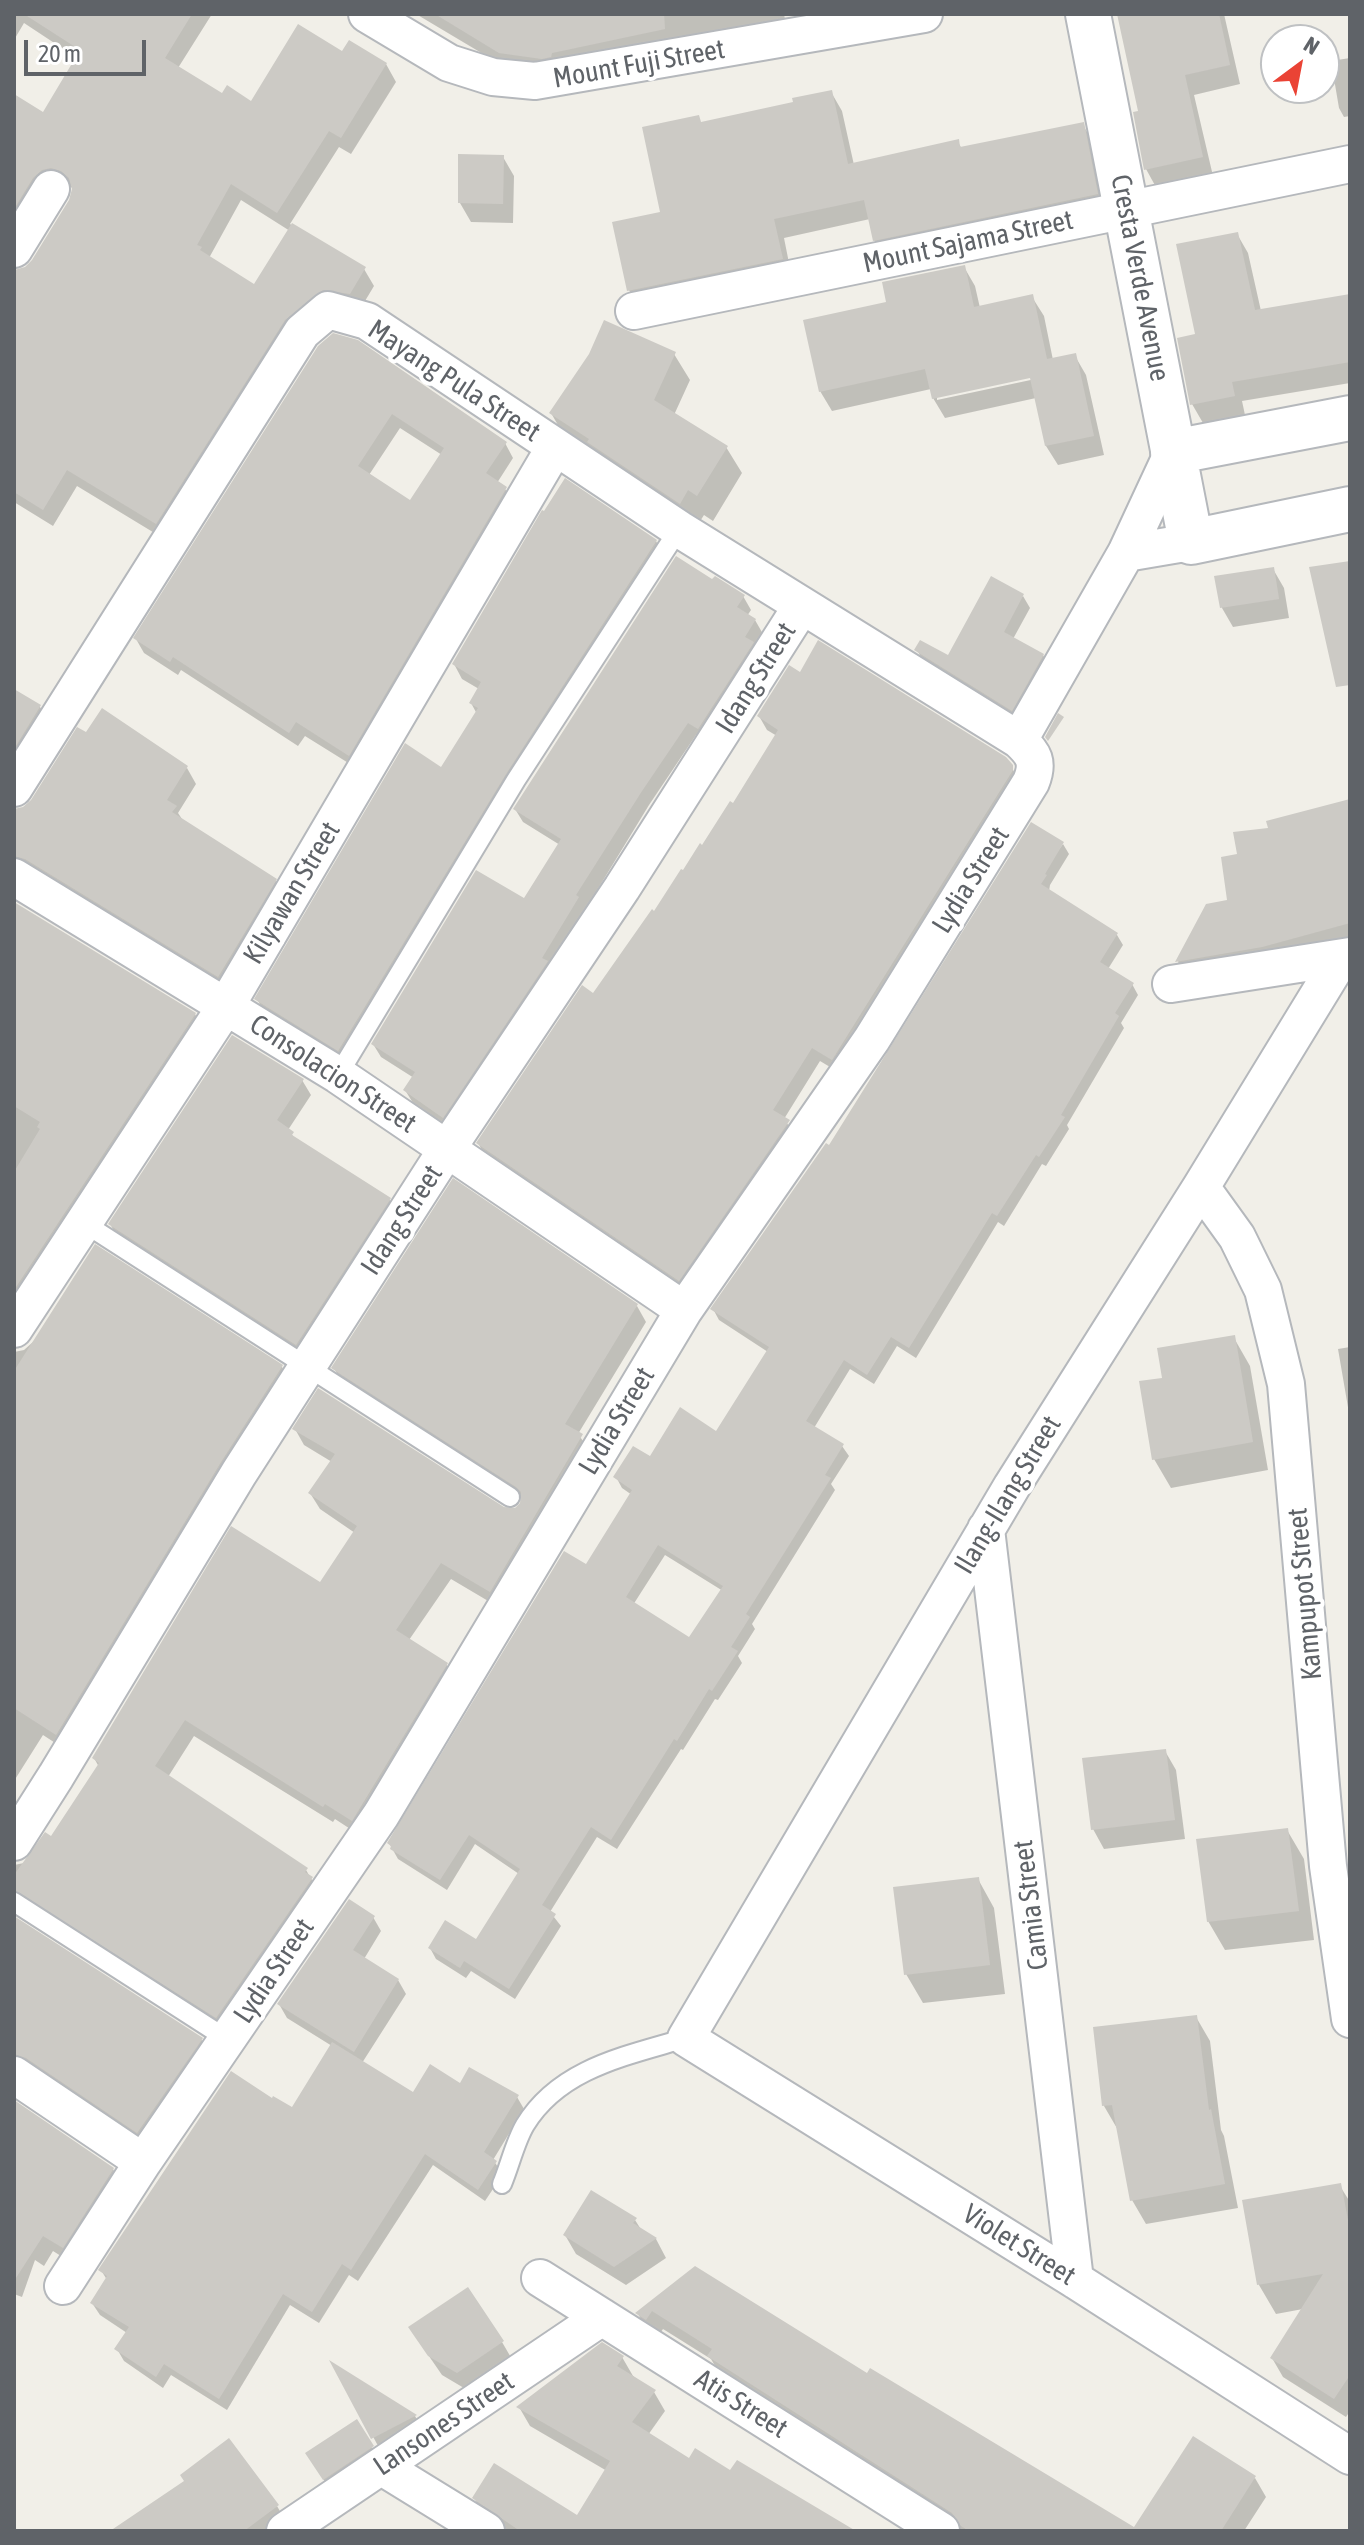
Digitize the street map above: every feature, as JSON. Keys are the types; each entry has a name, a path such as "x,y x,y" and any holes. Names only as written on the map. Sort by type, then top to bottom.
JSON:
{"street":[{"name":"Mount Fuji Street","path":"367,14 449,63 493,77 535,81 845,21 924,14"},
{"name":"Cresta Verde Avenue","path":"1088,14 1191,542"},
{"name":"Mount Sajama Street","path":"634,311 1350,164"},
{"path":"14,249 51,189"},
{"name":"Mayang Pula Street","path":"14,788 302,332 328,310 367,321 679,529 1019,740"},
{"path":"1019,740 1126,553 1173,452 1348,428"},
{"name":"Kilyawan Street","path":"14,1329 226,1006 555,447"},
{"path":"1126,553 1350,509"},
{"name":"Idang Street","path":"14,1842 239,1473 447,1149 622,888 801,607"},
{"name":"Lydia Street","path":"63,2286 143,2162 381,1815 684,1310 872,1039 1031,782 1036,769 1031,751 1019,740"},
{"name":"Consolacion Street","path":"14,877 338,1075 684,1310"},
{"path":"1171,984 1345,957"},
{"name":"Ilang-Ilang Street","path":"686,2038 986,1529 1345,957"},
{"name":"Kampupot Street","path":"1201,1187 1237,1237 1263,1290 1286,1384 1328,1866 1350,2019"},
{"name":"Camia Street","path":"986,1529 1075,2280"},
{"name":"Violet Street","path":"686,2038 1075,2280 1350,2456"},
{"path":"14,2075 143,2162"},
{"name":"Atis Street","path":"540,2278 941,2531"},
{"name":"Lansones Street","path":"285,2531 602,2317"},
{"path":"382,2467 486,2531"}],"lane":[{"path":"338,1075 516,780 679,529"},
{"path":"84,1223 510,1497"},
{"path":"14,1902 227,2039"},
{"path":"502,2184 525,2126 559,2086 602,2063 686,2038"}],"building":[{"path":"24,14 192,14 165,58 222,93 227,85 251,101 298,24 342,51 349,40 387,63 341,138 329,131 277,213 231,184 197,245 202,247 200,250 254,284 292,223 366,267 350,294 323,290 285,320 156,524 67,470 43,510 14,492 14,270 25,267 32,260 69,200 72,189 69,178 61,171 51,168 42,170 33,178 14,209 14,94 43,112 80,50"},
{"path":"435,14 664,14 665,29 552,53 551,57 542,59 499,53"},
{"path":"1117,14 1219,14 1230,65 1185,75 1203,157 1144,170 1133,112 1138,111"},
{"path":"832,90 848,164 959,139 960,147 1084,122 1098,194 873,241 864,200 774,219 783,259 627,291 612,222 660,212 642,127 699,115 701,122 793,102 792,98"},
{"path":"458,154 504,155 503,204 458,203"},
{"path":"1238,232 1255,310 1350,294 1350,362 1232,382 1235,396 1190,405 1177,338 1195,334 1176,244"},
{"path":"965,265 974,307 1033,294 1047,359 1076,353 1094,436 1045,446 1030,378 932,399 925,369 819,392 803,320 886,302 882,282"},
{"path":"604,320 676,352 654,400 728,446 697,496 688,490 680,504 549,413 589,354"},
{"path":"333,333 358,340 507,442 486,473 507,487 349,756 296,722 289,733 173,657 170,662 133,638 318,346","holes":["392,414 444,448 410,500 358,466"]},
{"path":"565,478 657,540 506,774 338,1051 254,999 405,743 441,767 478,708 469,703 481,682 452,664 542,510"},
{"path":"676,556 745,595 737,607 756,619 745,637 754,642 698,729 688,723 642,791 576,895 579,897 542,958 548,961 443,1118 403,1090 415,1072 371,1044 476,870 524,898 561,839 513,809"},
{"path":"1350,561 1350,685 1336,687 1309,567"},
{"path":"1274,567 1279,599 1220,608 1214,576"},
{"path":"991,576 1024,594 1004,632 1044,654 1012,711 914,650 920,640 948,655"},
{"path":"818,640 1006,757 1013,770 832,1060 812,1048 773,1110 790,1120 679,1281 476,1143 582,985 593,993 700,843 702,845 730,801 733,803 778,730 757,716 789,665 800,672"},
{"path":"14,689 41,705 14,749"},
{"path":"102,708 188,766 167,800 177,806 172,812 277,879 218,977 25,859 14,856 14,809 23,807 31,800 77,727 86,732"},
{"path":"1058,713 1064,717 1048,741 1045,737"},
{"path":"1350,799 1350,923 1262,947 1175,962 1206,904 1227,900 1221,857 1237,854 1233,832 1268,828 1266,821"},
{"path":"1031,822 1064,842 1041,884 1118,933 1100,962 1134,983 1115,1013 1119,1016 1061,1115 1065,1117 997,1216 992,1213 909,1348 891,1337 867,1375 844,1360 806,1421 844,1444 825,1475 831,1478 746,1614 750,1617 731,1647 738,1651 712,1691 709,1689 677,1741 674,1739 611,1840 591,1827 542,1905 556,1914 509,1989 464,1961 460,1968 428,1948 445,1920 476,1939 520,1869 469,1835 440,1880 390,1849 387,1843 564,1551 586,1564 632,1490 613,1477 633,1446 650,1456 680,1407 716,1431 769,1347 710,1309 826,1143 829,1145","holes":["658,1545 723,1586 689,1637 626,1597"]},
{"path":"14,902 196,1013 14,1290 14,1172 40,1129 37,1127 40,1122 14,1106"},
{"path":"232,1035 304,1079 277,1120 294,1132 292,1135 391,1198 296,1345 108,1224"},
{"path":"453,1178 638,1304 565,1424 583,1434 490,1592 441,1563 396,1630 448,1663 352,1821 325,1804 323,1807 185,1720 155,1766 308,1868 305,1872 313,1877 216,2018 14,1890 14,1875 45,1832 51,1836 99,1763 92,1758 231,1526 320,1582 357,1526 308,1493 335,1454 292,1429 318,1388 504,1507 515,1508 520,1503 521,1492 516,1487 331,1368"},
{"path":"95,1244 283,1365 56,1735 14,1708 14,1371"},
{"path":"1235,1335 1253,1442 1152,1460 1139,1381 1162,1378 1157,1348"},
{"path":"1166,1749 1175,1820 1091,1830 1082,1758"},
{"path":"1288,1828 1299,1911 1207,1922 1196,1839"},
{"path":"979,1877 990,1965 904,1975 893,1887"},
{"path":"349,1899 375,1916 353,1950 399,1979 354,2052 277,2004"},
{"path":"14,1916 203,2038 137,2133 26,2058 14,2054"},
{"path":"1197,2015 1209,2110 1225,2184 1130,2201 1112,2105 1102,2106 1093,2027"},
{"path":"332,2042 413,2092 430,2064 460,2083 469,2067 519,2095 484,2152 497,2161 478,2190 425,2154 351,2270 342,2264 312,2312 283,2294 219,2399 164,2364 156,2377 114,2349 129,2327 90,2303 107,2276 98,2270 231,2071 272,2098 292,2107"},
{"path":"14,2100 114,2168 63,2248 43,2236 14,2281"},
{"path":"1341,2183 1350,2231 1350,2375 1334,2399 1270,2358 1323,2274 1257,2285 1242,2200"},
{"path":"591,2190 637,2218 633,2223 657,2238 614,2267 563,2235"},
{"path":"695,2266 867,2373 870,2368 1134,2527 1193,2436 1256,2476 1221,2531 969,2531 952,2513 707,2356 712,2349 652,2311 646,2320 635,2313"},
{"path":"468,2287 504,2341 457,2373 428,2356 408,2327"},
{"path":"602,2342 624,2356 617,2366 656,2390 632,2422 689,2458 695,2448 730,2470 737,2460 856,2531 520,2531 472,2498 494,2463 577,2515 610,2461 516,2407"},
{"path":"329,2360 417,2415 371,2439"},
{"path":"357,2419 374,2446 323,2480 305,2453"},
{"path":"229,2438 279,2505 244,2531 110,2531 184,2481 180,2475"}]}
